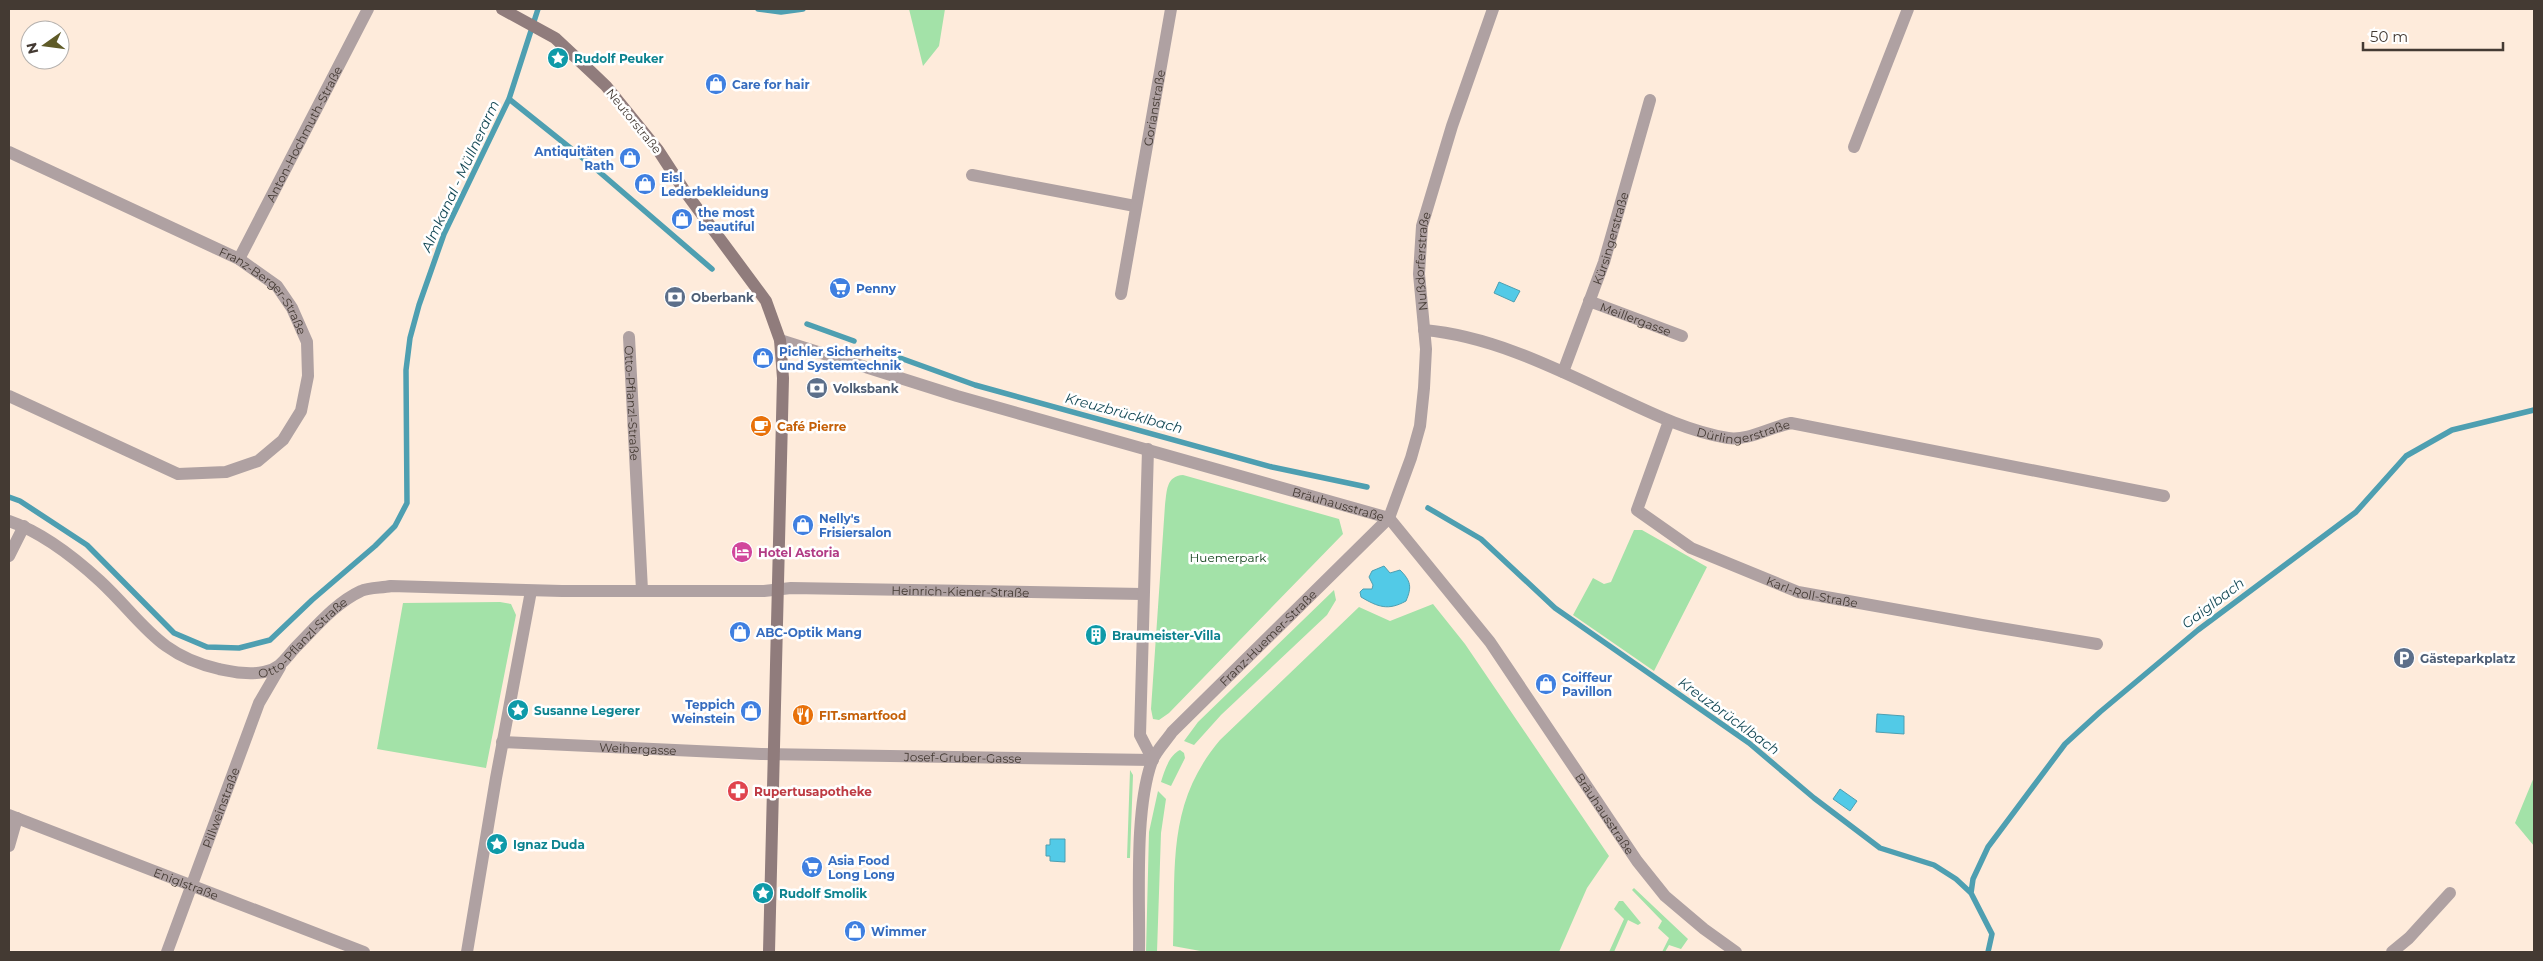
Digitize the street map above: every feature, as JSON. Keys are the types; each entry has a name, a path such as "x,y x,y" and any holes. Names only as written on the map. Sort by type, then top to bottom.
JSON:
{"street":[{"name":"Anton-Hochmuth-Straße","path":"239,259 368,9"},
{"name":"Neutorstraße","path":"502,9 555,38 606,86 658,150 766,301 780,340 783,368 769,952"},
{"name":"Gorianstraße","path":"1121,294 1171,9"},
{"name":"Nußdorferstraße","path":"1389,518 1411,458 1420,426 1426,367 1419,274 1422,226 1452,126 1493,9"},
{"path":"1854,147 1908,9"},
{"name":"Kürsingerstraße","path":"1563,372 1604,262 1650,100"},
{"name":"Franz-Berger-Straße","path":"9,152 239,259 277,286 292,308 307,342 308,376 301,410 283,440 258,461 226,472 178,474 9,396"},
{"path":"972,175 1135,206"},
{"name":"Meillergasse","path":"1589,301 1682,336"},
{"name":"Dürlingerstraße","path":"1424,330 1449,333 1484,342 1563,372 1669,421 1729,438 1746,437 1790,423 2164,496"},
{"name":"Otto-Pflanzl-Straße","path":"629,337 642,590"},
{"name":"Bräuhausstraße","path":"780,340 957,396 1389,518 1490,642 1637,861 1665,896 1704,929 1736,952"},
{"name":"Karl-Roll-Straße","path":"1669,421 1637,510 1691,548 1798,592 2097,644"},
{"path":"1148,449 1140,735 1153,760"},
{"name":"Franz-Huemer-Straße","path":"1139,952 1141,827 1145,791 1153,760 1172,732 1389,518"},
{"name":"Otto-Pflanzl-Straße","path":"9,521 24,526 99,580 152,636 172,652 197,664 248,674 266,672 280,667 294,650 340,604 362,590 391,586 531,591 778,589"},
{"path":"9,556 24,526"},
{"name":"Heinrich-Kiener-Straße","path":"778,589 1144,594"},
{"path":"467,952 502,742 531,591"},
{"name":"Pillweinstraße","path":"168,952 190,886 259,703 280,667"},
{"name":"Weihergasse","path":"502,742 774,754"},
{"name":"Josef-Gruber-Gasse","path":"774,754 1153,760"},
{"path":"9,846 13,816"},
{"name":"Eniglstraße","path":"13,816 364,952"},
{"path":"2392,952 2409,938 2450,893"}],"green space":[{"path":"909,9 945,9 939,46 923,66"},
{"name":"Huemerpark","path":"1183,475 1339,519 1343,534 1169,713 1159,720 1153,719 1151,709 1165,505 1170,481 1177,476"},
{"path":"1634,530 1642,530 1707,567 1654,671 1573,615 1593,578 1604,584 1611,582"},
{"path":"1334,590 1336,600 1327,615 1221,715 1194,745 1184,741 1198,722"},
{"path":"500,602 511,604 516,615 486,768 377,749 403,603"},
{"path":"1433,604 1465,644 1609,856 1587,888 1559,952 1206,952 1173,946 1175,863 1177,837 1182,812 1190,788 1203,764 1220,740 1359,607 1390,621"},
{"path":"1180,750 1184,753 1185,758 1171,786 1161,782 1170,760"},
{"path":"1130,770 1133,775 1130,858 1127,858"},
{"path":"2534,777 2534,846 2515,823"},
{"path":"1158,791 1166,799 1161,833 1157,952 1146,952 1149,832"},
{"path":"1634,888 1688,939 1681,949 1669,945 1665,952 1662,952 1669,938 1658,928 1662,921 1632,890"},
{"path":"1619,901 1623,901 1641,923 1638,925 1628,920 1614,952 1609,952 1624,919 1614,909"}],"water":[{"path":"1499,282 1520,291 1514,302 1494,293"},
{"path":"1384,566 1390,573 1400,570 1408,581 1410,588 1406,601 1388,607 1378,605 1361,597 1360,592 1363,589 1372,589 1373,585 1369,577 1372,571"},
{"path":"1877,714 1904,716 1904,734 1876,732"},
{"path":"1840,789 1857,801 1850,811 1833,799"},
{"path":"1050,839 1065,839 1065,862 1050,861 1050,856 1046,856 1046,845 1050,845"}],"waterway":[{"name":"Almkanal - Müllnerarm","path":"9,497 20,501 87,545 174,633 207,647 239,648 270,640 312,600 375,546 395,526 407,503 406,370 410,338 419,305 444,234 509,99 538,9"},
{"name":"Almkanal - Müllnerarm","path":"758,9 781,12 803,9"},
{"name":"Kreuzbrücklbach","path":"509,99 589,163 712,269"},
{"name":"Kreuzbrücklbach","path":"807,324 854,341"},
{"name":"Kreuzbrücklbach","path":"878,350 975,385 1272,467 1367,487"},
{"name":"Gaiglbach","path":"1971,893 1973,879 1988,847 2065,744 2100,712 2198,630 2356,512 2406,456 2452,430 2534,410"},
{"name":"Kreuzbrücklbach","path":"1428,508 1481,539 1555,608 1749,743 1814,798 1880,848 1934,865 1956,879 1971,893 1992,934 1988,952"}],"place":[{"name":"Rudolf Peuker","path":"558,58"},
{"name":"Care for hair","path":"716,84"},
{"name":"Antiquitäten Rath","path":"630,158"},
{"name":"Eisl Lederbekleidung","path":"645,184"},
{"name":"the most beautiful","path":"682,219"},
{"name":"Penny","path":"840,288"},
{"name":"Oberbank","path":"675,297"},
{"name":"Pichler Sicherheits- und Systemtechnik","path":"763,358"},
{"name":"Volksbank","path":"817,388"},
{"name":"Café Pierre","path":"761,426"},
{"name":"Nelly's Frisiersalon","path":"803,525"},
{"name":"Hotel Astoria","path":"742,552"},
{"name":"ABC-Optik Mang","path":"740,632"},
{"name":"Braumeister-Villa","path":"1096,635"},
{"name":"Gästeparkplatz","path":"2404,658"},
{"name":"Coiffeur Pavillon","path":"1546,684"},
{"name":"Susanne Legerer","path":"518,710"},
{"name":"Teppich Weinstein","path":"751,711"},
{"name":"FIT.smartfood","path":"803,715"},
{"name":"Rupertusapotheke","path":"738,791"},
{"name":"Ignaz Duda","path":"497,844"},
{"name":"Asia Food Long Long","path":"812,867"},
{"name":"Rudolf Smolik","path":"763,893"},
{"name":"Wimmer","path":"855,931"}]}
